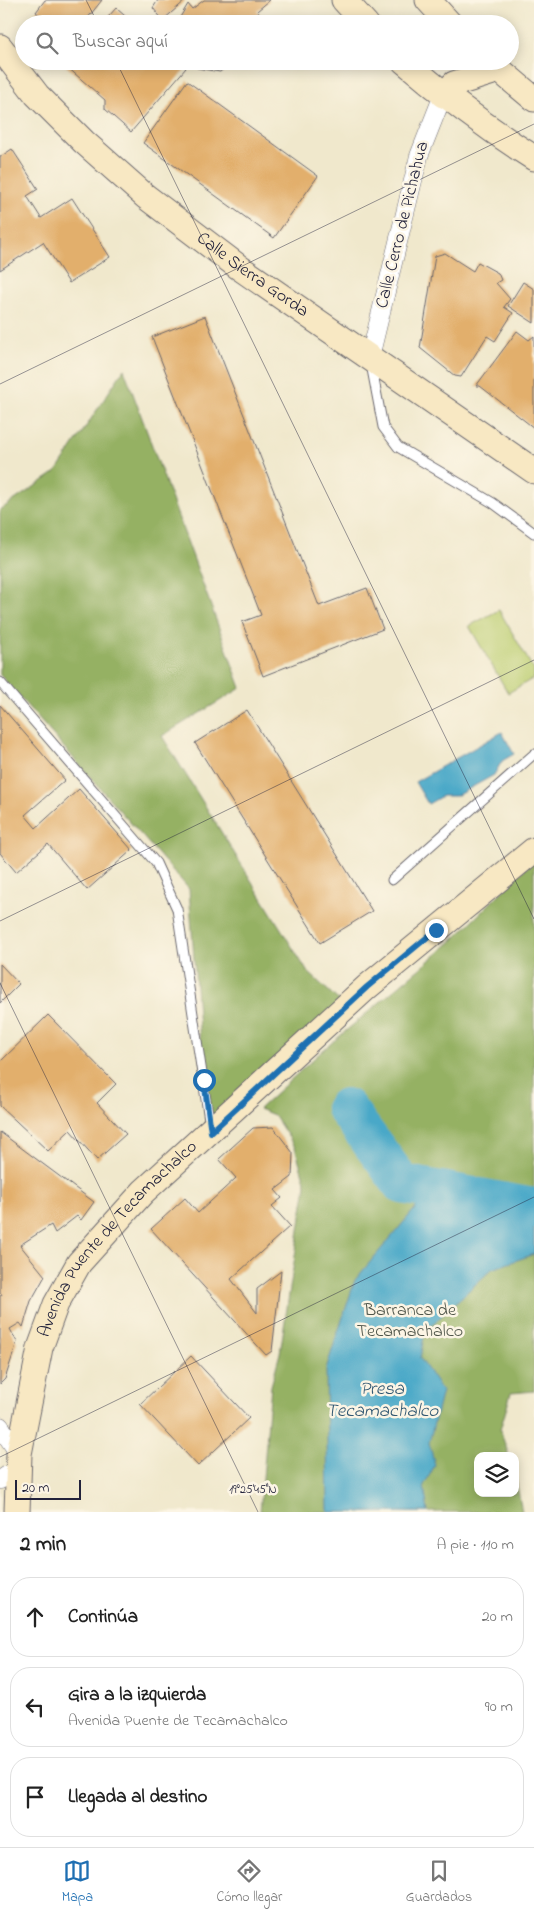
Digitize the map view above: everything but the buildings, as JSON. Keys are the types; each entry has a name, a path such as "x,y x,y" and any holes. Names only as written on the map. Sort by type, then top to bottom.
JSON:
{"main road":[{"path":"344,0 358,15"},
{"path":"428,0 442,15"},
{"name":"Calle Sierra Gorda","path":"0,47 15,66"},
{"name":"Calle Sierra Gorda","path":"18,70 38,95 84,142 145,196 240,268 534,471"},
{"path":"414,70 443,95 495,134 534,158"},
{"path":"443,95 454,84 485,70"},
{"path":"499,70 534,99"},
{"name":"Avenida Puente de Tecamachalco","path":"17,1512 12,1468 40,1348 56,1304 79,1263 143,1192 211,1132 367,987 534,850"}],"street":[{"name":"Calle Cerro de Pichahua","path":"370,357 419,156 443,95"},
{"path":"0,1426 12,1468"}],"lane":[{"path":"370,357 383,427 398,447 493,504 534,533"},
{"path":"0,682 156,863 168,886 177,909 211,1132"},
{"path":"392,880 534,754"}],"green space":[{"path":"124,369 241,688 162,736 307,971 349,1010 207,1139 189,889 0,675 0,510 56,472"},
{"path":"499,610 534,670 534,678 508,693 469,626"},
{"name":"Barranca de Tecamachalco","path":"534,860 534,1391 511,1393 500,1430 508,1452 474,1452 474,1497 519,1496 522,1512 260,1512 271,1386 280,1353 306,1185 295,1147 274,1115 259,1109 322,1051 451,942"}],"water":[{"path":"502,732 514,754 502,761 494,775 456,796 442,796 428,804 415,782"},
{"name":"Presa Tecamachalco","path":"446,1172 534,1193 534,1254 492,1269 425,1331 420,1358 442,1391 429,1443 435,1465 424,1485 428,1512 328,1512 326,1369 355,1280"}],"waterway":[{"path":"346,1108 402,1184 534,1208"}],"route":[{"path":"204,1080 211,1132 367,987 436,930"}]}
